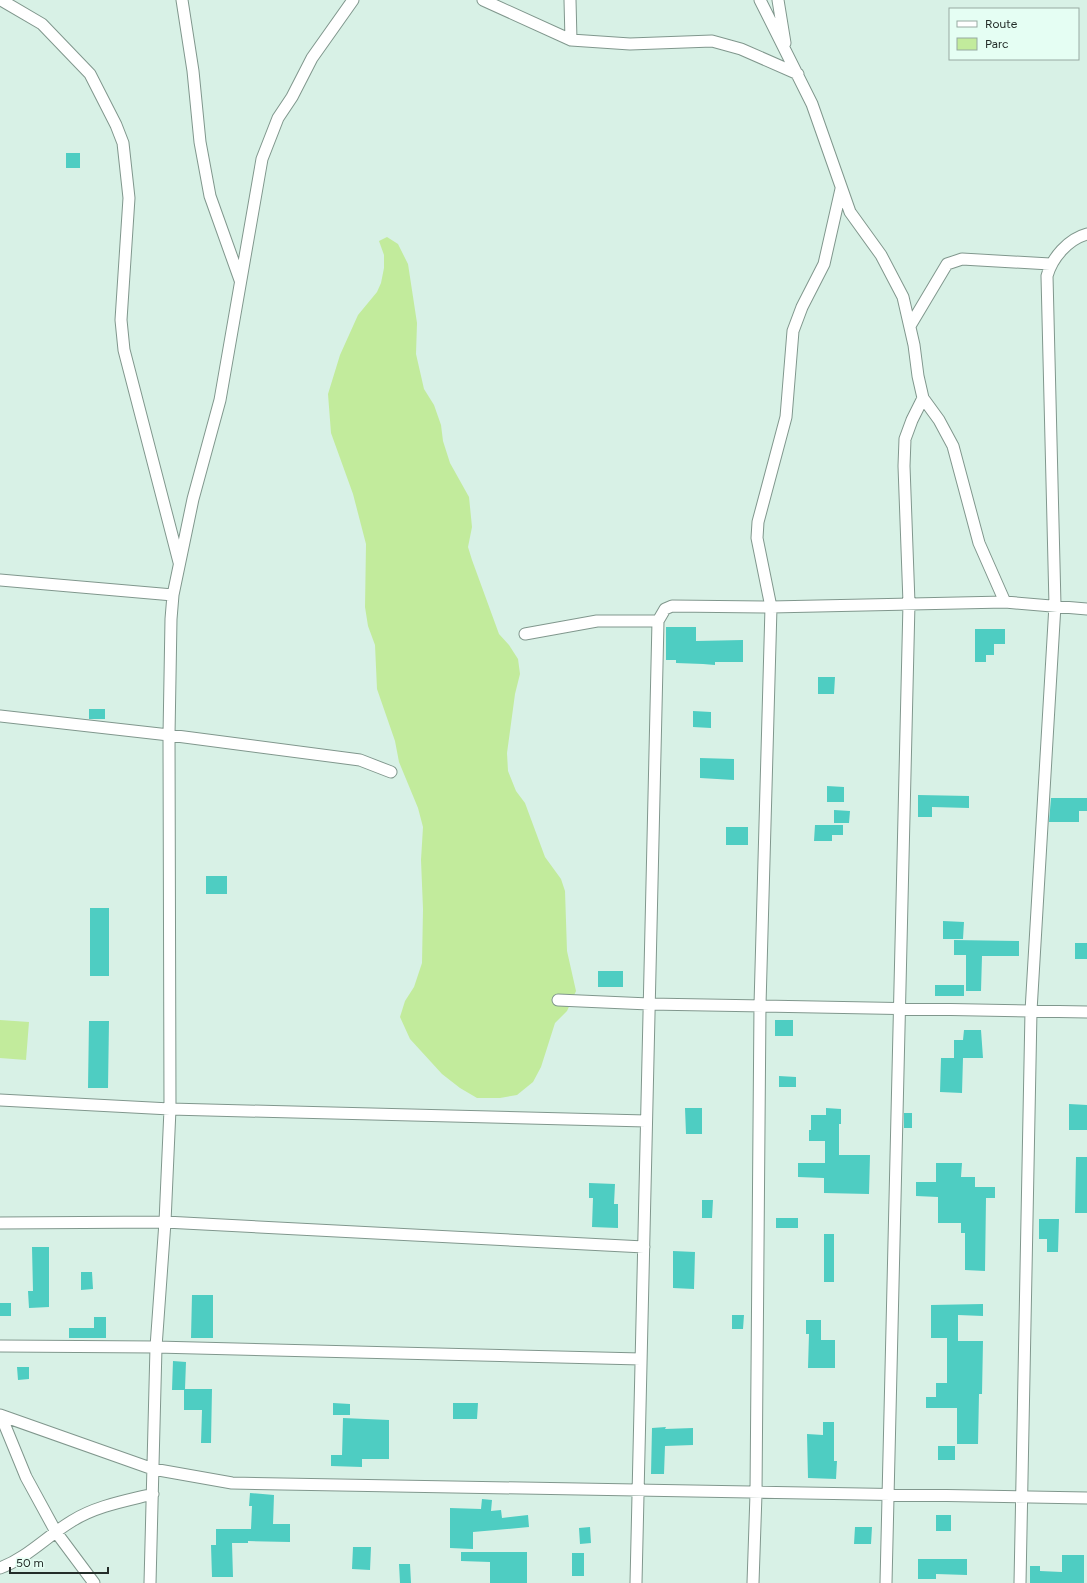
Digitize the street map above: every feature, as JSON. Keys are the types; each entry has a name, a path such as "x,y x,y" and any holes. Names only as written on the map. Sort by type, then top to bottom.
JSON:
{"street":[{"path":"1,0 42,24 90,74 116,125 123,143 129,198 121,320 124,350 180,566"},
{"path":"182,0 193,71 200,142 210,196 240,280"},
{"path":"150,1583 156,1347 165,1222 170,1109 169,735 171,619 193,499 220,400 262,159 278,118 292,96 312,58 352,0"},
{"path":"483,0 571,40 630,44 712,41 741,48 798,74"},
{"path":"570,0 571,40"},
{"path":"760,0 786,49 812,104 850,212 881,255 903,297 924,398 939,420 952,446 979,543 1005,602"},
{"path":"778,0 786,49"},
{"path":"753,1583 756,1494 760,1005 771,607 757,538 758,522 786,417 793,331 802,307 824,264 841,189"},
{"path":"1020,1583 1020,1499 1030,1011 1055,605 1047,276 1050,264 1056,256 1080,236 1087,234"},
{"path":"910,326 947,264 954,260 962,259 1050,264"},
{"path":"886,1583 909,603 904,466 905,439 912,420 924,398"},
{"path":"0,580 174,596"},
{"path":"636,1583 658,621 665,609 672,606 771,607 1005,602 1055,605 1087,609"},
{"path":"525,634 597,621 658,621"},
{"path":"0,716 169,735 360,760 391,772"},
{"path":"558,1000 649,1004 1087,1012"},
{"path":"0,1100 170,1109 646,1121"},
{"path":"0,1223 165,1222 644,1247"},
{"path":"0,1346 156,1347 641,1359"},
{"path":"0,1415 153,1469 232,1483 1020,1499 1087,1498"},
{"path":"0,1415 26,1477 56,1532 94,1583"},
{"path":"0,1568 14,1563 72,1521 109,1505 153,1494"}],"green space":[{"path":"387,237 398,244 408,264 417,323 416,354 424,389 434,405 441,425 443,441 450,463 469,497 472,527 468,547 472,560 499,634 509,645 518,659 520,674 515,694 507,753 508,771 516,791 525,803 545,857 561,879 565,891 567,951 576,991 567,1011 555,1023 541,1067 533,1082 517,1095 500,1098 477,1098 460,1088 442,1074 410,1039 400,1017 405,1001 414,987 422,963 423,909 421,860 423,827 418,808 399,762 395,741 377,689 375,645 368,626 365,607 366,544 353,494 331,433 328,394 340,355 358,315 377,292 381,283 384,268 384,255 379,241"},
{"path":"0,1020 29,1022 26,1060 0,1058"}],"building":[{"path":"66,153 80,153 80,168 66,168"},
{"path":"666,627 696,627 696,641 743,640 743,662 715,662 715,665 676,663 676,660 666,660"},
{"path":"975,629 1005,629 1005,644 994,644 994,655 986,655 986,662 975,662"},
{"path":"818,677 835,677 834,694 818,694"},
{"path":"89,709 105,709 105,719 89,719"},
{"path":"693,711 711,712 711,728 693,727"},
{"path":"700,758 734,759 734,780 700,778"},
{"path":"827,786 844,787 844,802 827,802"},
{"path":"918,795 969,796 969,808 932,807 932,817 918,817"},
{"path":"1051,798 1087,798 1087,811 1079,811 1079,822 1049,822"},
{"path":"834,810 850,811 849,823 834,823"},
{"path":"815,825 843,825 843,835 832,835 832,841 814,841"},
{"path":"726,827 748,827 748,845 726,845"},
{"path":"206,876 227,876 227,894 206,894"},
{"path":"90,908 109,908 109,976 90,976"},
{"path":"943,921 964,922 963,939 943,939"},
{"path":"954,940 1019,941 1019,956 982,956 981,991 966,991 966,955 954,955"},
{"path":"1075,943 1087,943 1087,959 1075,959"},
{"path":"598,971 623,971 623,987 598,987"},
{"path":"935,985 964,985 964,996 935,996"},
{"path":"775,1020 793,1020 793,1036 775,1036"},
{"path":"89,1021 109,1021 108,1088 88,1088"},
{"path":"964,1030 981,1030 983,1058 954,1058 954,1040 963,1040"},
{"path":"941,1058 963,1058 962,1093 940,1092"},
{"path":"779,1076 796,1077 796,1087 779,1087"},
{"path":"1069,1104 1087,1105 1087,1130 1069,1130"},
{"path":"685,1108 702,1108 702,1134 686,1134"},
{"path":"826,1108 841,1109 841,1124 839,1124 839,1155 870,1155 869,1194 824,1193 824,1178 798,1177 798,1163 825,1163 825,1141 809,1141 809,1130 811,1130 811,1115 826,1115"},
{"path":"904,1113 912,1113 912,1128 904,1128"},
{"path":"1076,1157 1087,1157 1087,1213 1075,1213"},
{"path":"936,1163 962,1163 961,1177 975,1177 975,1187 995,1187 995,1198 986,1198 985,1271 965,1270 965,1233 961,1233 961,1223 938,1223 938,1197 916,1196 916,1182 936,1182"},
{"path":"589,1183 615,1184 614,1204 618,1204 618,1228 592,1227 593,1198 589,1198"},
{"path":"702,1200 713,1200 712,1218 702,1218"},
{"path":"776,1218 798,1218 798,1228 776,1228"},
{"path":"1039,1219 1059,1219 1058,1252 1047,1252 1047,1239 1039,1239"},
{"path":"824,1234 834,1234 834,1282 824,1282"},
{"path":"32,1247 49,1247 49,1307 29,1308 28,1291 33,1291"},
{"path":"673,1251 695,1252 694,1289 673,1288"},
{"path":"81,1272 92,1272 93,1289 81,1290"},
{"path":"192,1295 213,1295 213,1338 191,1338"},
{"path":"0,1303 11,1303 11,1316 0,1316"},
{"path":"983,1304 983,1316 958,1315 958,1341 983,1341 982,1394 979,1394 978,1444 957,1444 957,1408 926,1408 926,1397 936,1397 936,1383 947,1383 947,1338 931,1338 931,1305"},
{"path":"732,1315 744,1315 743,1329 732,1329"},
{"path":"94,1317 106,1317 106,1338 69,1338 69,1328 94,1328"},
{"path":"806,1320 821,1320 821,1340 835,1340 835,1368 808,1368 809,1334 806,1334"},
{"path":"173,1361 186,1362 185,1389 212,1389 211,1443 201,1443 202,1410 184,1410 184,1390 172,1390"},
{"path":"17,1367 29,1367 29,1379 18,1380"},
{"path":"333,1403 350,1404 350,1415 333,1415"},
{"path":"453,1403 478,1403 477,1419 453,1419"},
{"path":"343,1418 389,1420 389,1459 362,1459 362,1467 331,1466 331,1455 342,1455"},
{"path":"823,1422 834,1422 834,1461 837,1461 836,1479 808,1478 807,1434 823,1435"},
{"path":"666,1427 665,1429 693,1428 693,1445 665,1446 664,1474 651,1474 652,1428"},
{"path":"938,1446 955,1446 955,1460 938,1460"},
{"path":"250,1493 274,1495 273,1524 290,1524 290,1542 248,1541 248,1543 232,1543 233,1577 212,1577 211,1545 216,1545 216,1529 251,1529 252,1506 249,1506"},
{"path":"482,1499 492,1500 491,1511 501,1510 502,1518 528,1515 529,1527 473,1532 473,1549 450,1548 450,1508 481,1509"},
{"path":"936,1515 951,1515 951,1531 936,1531"},
{"path":"590,1527 591,1543 580,1544 579,1528"},
{"path":"855,1527 872,1527 871,1544 854,1544"},
{"path":"353,1547 371,1547 370,1570 352,1569"},
{"path":"461,1552 527,1552 527,1583 490,1583 490,1562 461,1561"},
{"path":"572,1553 584,1553 584,1576 572,1576"},
{"path":"1062,1555 1084,1555 1084,1583 1030,1583 1030,1566 1040,1566 1040,1571 1062,1572"},
{"path":"918,1559 967,1559 967,1575 936,1574 936,1579 918,1579"},
{"path":"399,1564 410,1564 411,1583 400,1583"}]}
